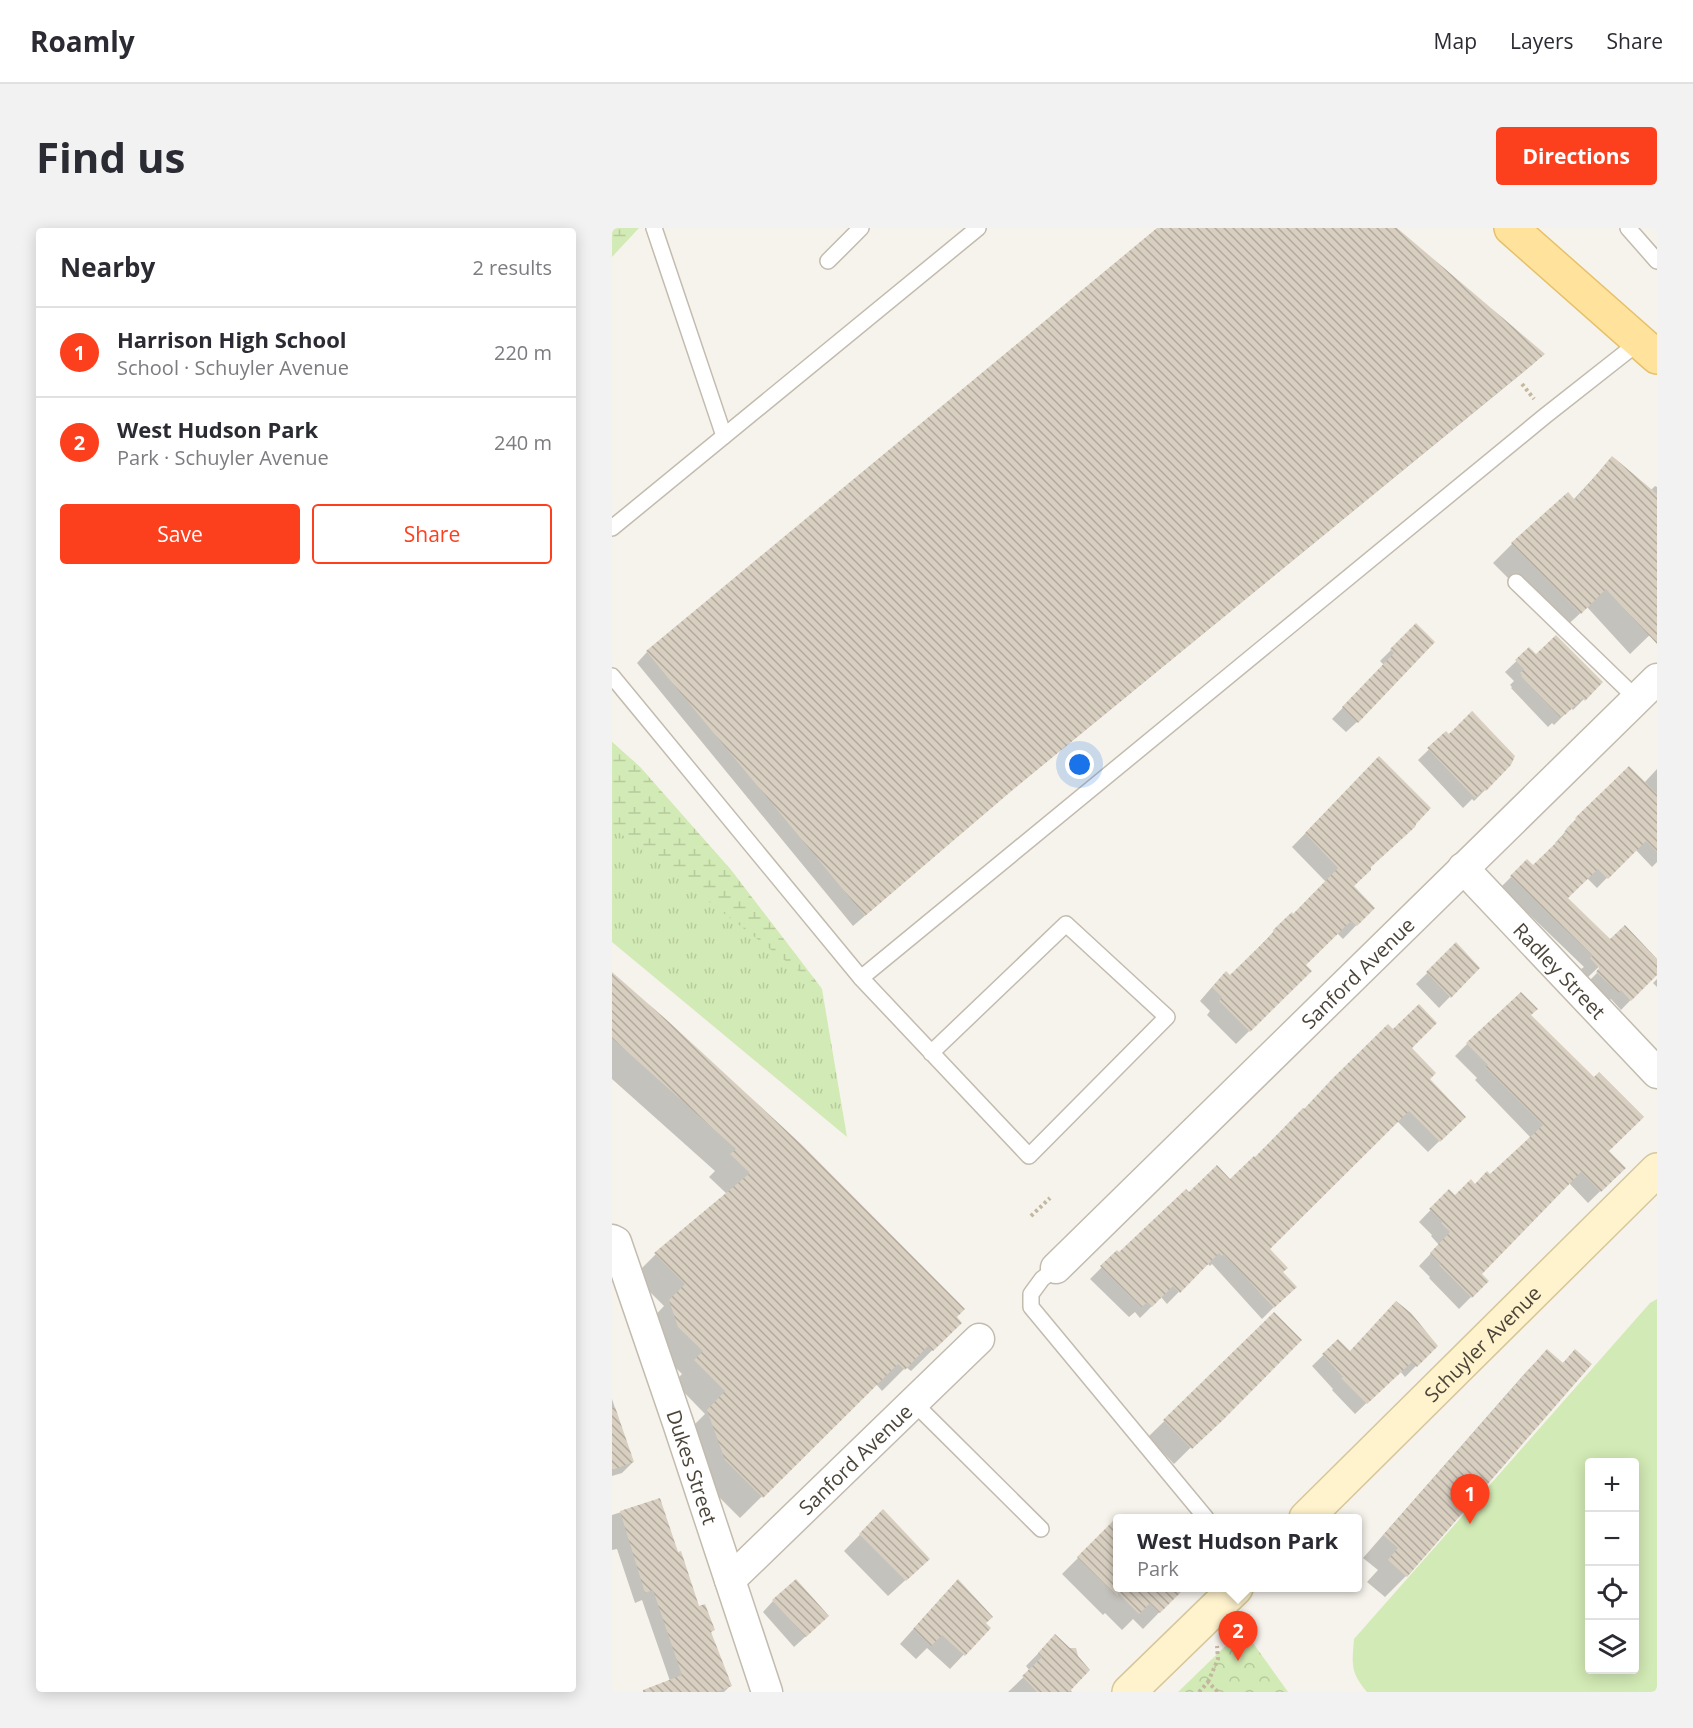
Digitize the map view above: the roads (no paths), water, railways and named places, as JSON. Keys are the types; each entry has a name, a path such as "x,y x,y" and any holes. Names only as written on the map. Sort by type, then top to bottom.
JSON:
{"main road":[{"path":"1511,228 1648,349"},
{"name":"Schuyler Avenue","path":"1310,1514 1657,1170"},
{"path":"1129,1692 1231,1592"}],"street":[{"name":"Sanford Avenue","path":"1056,1268 1647,689"},
{"name":"Radley Street","path":"1463,868 1657,1072"},
{"name":"Dukes Street","path":"614,1241 767,1692"},
{"name":"Sanford Avenue","path":"730,1580 979,1339"}],"lane":[{"path":"654,228 724,436"},
{"path":"828,261 861,228"},
{"path":"612,528 978,228"},
{"path":"1628,228 1657,261"},
{"path":"861,978 1545,416 1648,349"},
{"path":"1516,582 1647,689"},
{"path":"612,676 861,978 1029,1156 1167,1017 1066,924 932,1053"},
{"path":"1056,1268 1042,1279 1031,1294 1031,1307 1203,1514"},
{"path":"913,1402 1041,1529"}],"place":[{"name":"Harrison High School","path":"1470,1524"},
{"name":"West Hudson Park","path":"1238,1661"}]}
